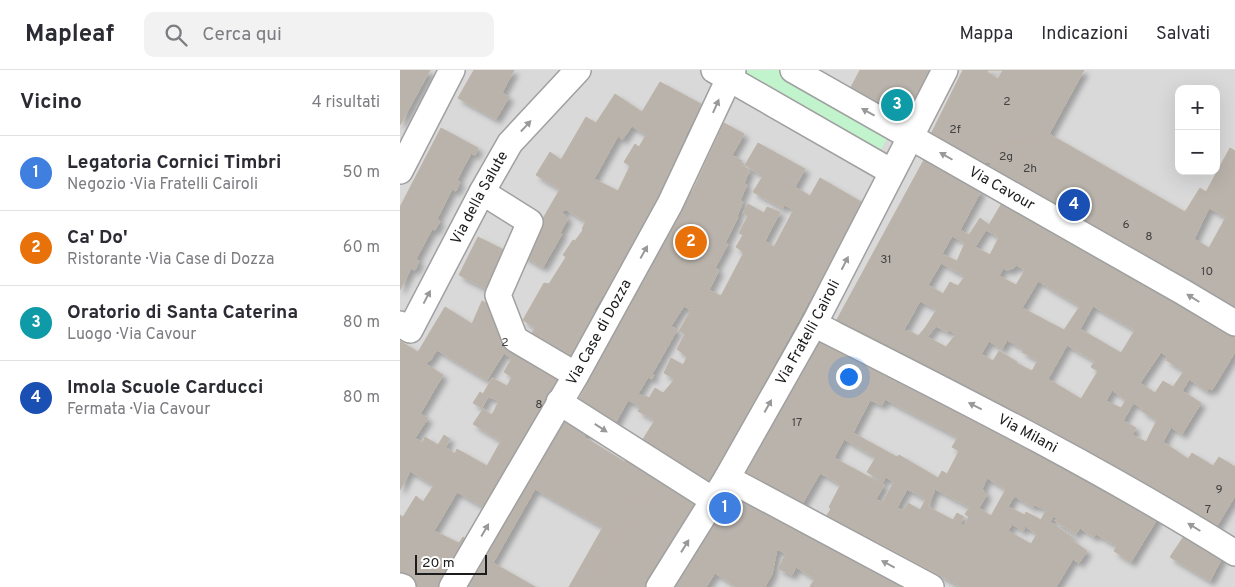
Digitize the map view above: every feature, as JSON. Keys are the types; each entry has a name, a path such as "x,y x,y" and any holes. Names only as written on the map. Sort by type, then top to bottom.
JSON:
{"street":[{"path":"400,171 452,70"},
{"name":"Via della Salute","path":"400,324 410,330 482,192 510,143 578,70"},
{"name":"Via Cavour","path":"793,70 1235,323"},
{"name":"Via Fratelli Cairoli","path":"659,587 727,478 814,324 945,70"},
{"path":"725,73 892,172"},
{"name":"Via Case di Dozza","path":"452,587 576,375 670,204 725,73"},
{"path":"482,192 530,222 498,295 515,339 576,375"},
{"name":"Via Milani","path":"814,324 994,416 1179,518 1235,553"},
{"path":"560,402 713,500"},
{"path":"727,478 931,587"}],"shaded area":[{"path":"400,70 1235,70 1235,587 400,587"}],"green space":[{"path":"744,70 783,70 891,132 876,158 738,79"}],"building":[{"path":"400,70 430,70 400,125"},
{"path":"474,70 514,70 502,93 509,97 496,119 458,98"},
{"path":"860,70 933,70 906,121 850,89"},
{"path":"963,70 1084,70 1049,134 1008,145 998,153 993,162 985,162 983,166 931,134"},
{"path":"989,70 1003,70 998,79 987,72"},
{"path":"660,82 701,104 684,138 692,143 615,289 609,285 594,310 601,314 571,369 526,343 535,328 523,320 544,283 549,284 566,257 563,255 573,240 575,241 583,230 586,221 565,209 562,213 568,218 560,233 562,234 543,267 522,255 560,189 536,175 550,152 561,160 586,117 596,123 615,94 642,112","holes":["632,126 646,135 639,147 635,144 624,162 630,166 618,191 594,179 618,136 622,140"]},
{"path":"724,123 744,134 732,155 742,161 740,164 748,169 749,172 744,183 747,185 740,200 743,202 738,217 725,243 728,244 715,268 719,270 709,290 721,296 743,254 736,247 743,235 739,233 748,216 743,213 748,204 764,213 767,207 780,212 765,241 774,247 794,209 784,205 783,208 753,192 763,176 745,165 758,143 805,169 795,187 810,196 820,178 863,203 705,489 640,444 655,420 638,411 641,407 628,400 612,429 576,405 689,191 692,192","holes":["684,306 691,310 679,331 685,334 677,349 687,357 683,365 671,358 664,373 675,379 663,393 655,388 649,398 638,394 648,377 652,379 654,375 652,374 677,330 671,326"]},
{"path":"441,128 478,148 475,155 471,153 457,180 460,182 456,191 452,189 437,219 440,221 435,230 432,229 416,259 419,261 415,270 411,268 400,290 400,207"},
{"path":"1049,134 1185,212 1200,188 1206,192 1215,175 1220,175 1220,166 1230,148 1235,151 1235,308 988,169 998,153 1008,145","holes":["1209,208 1226,217 1209,248 1194,239"]},
{"path":"925,158 981,191 960,230 969,235 980,218 989,225 1002,203 1174,296 1235,333 1235,352 1212,390 1209,388 1207,391 1189,379 1182,391 1201,403 1182,434 1171,427 1163,442 1188,459 1192,453 1213,466 1219,457 1235,467 1235,496 1214,531 834,325","holes":["986,230 999,237 990,255 975,247","952,236 965,243 957,261 942,254","941,263 965,276 958,286 950,282 943,294 928,285","1016,265 1025,270 1016,285 999,276 1003,268 1007,270 1014,268","1038,281 1080,306 1064,330 1022,308","920,301 937,309 918,336 908,330 907,332 904,330","1093,306 1135,330 1121,353 1080,329","936,326 956,334 946,347 927,337","1007,340 1024,349 1022,352 1038,360 1032,371 999,351 993,361 981,354 989,341 1002,349","1067,345 1095,361 1091,367 1098,371 1081,399 1048,379","1161,352 1168,357 1166,360 1184,371 1173,387 1163,381 1155,393 1140,383","1112,390 1126,400 1121,408 1106,401","1133,403 1157,420 1146,442 1132,435 1136,428 1123,421"]},
{"path":"478,237 510,253 491,291 459,275"},
{"path":"482,301 495,307 568,375 488,509 457,492 434,531 459,543 463,537 469,541 443,587 411,587 400,582 400,515 403,517 416,496 423,502 434,485 410,471 400,490 400,341 418,352 445,307 472,324","holes":["437,350 487,380 504,353 512,358 504,372 512,377 507,386 492,378 483,394 480,392 473,403 482,408 488,396 499,401 492,415 483,409 473,424 501,441 487,466 457,449 455,454 445,447 450,439 444,435 438,445 425,437 423,443 415,438 428,418 420,414 443,375 426,364"]},
{"path":"821,336 1159,516 1131,562 1114,551 1117,546 1096,534 1094,537 1080,528 1076,534 1055,521 1057,518 1053,516 1050,522 1073,538 1071,540 1087,551 1079,563 1073,559 1056,587 962,587 869,537 863,546 742,480","holes":["885,399 958,437 952,447 959,451 947,474 942,471 938,478 899,455 897,457 853,433 870,400 882,405","844,439 876,457 867,472 883,482 886,477 894,482 882,503 876,499 884,485 834,458","820,473 841,484 829,507 831,509 825,518 801,506","987,478 1006,489 991,516 979,508 987,494 983,492 984,490 982,489","907,489 926,499 920,510 908,503 903,511 897,508","935,489 970,507 965,514 969,517 964,526 960,524 964,517 957,513 953,520 928,507","1014,496 1033,507 1035,505 1046,510 1041,520 1026,512 1025,515 1008,507","1012,524 1023,531 1025,526 1037,534 1031,544 1008,531"]},
{"path":"561,411 590,428 584,437 625,462 630,454 664,477 645,505 631,496 620,515 634,524 632,527 623,522 587,587 569,587 603,527 535,489 493,563 535,587 460,587"},
{"path":"664,477 701,501 647,587 587,587 623,522 632,527 634,524 620,515 631,496 645,505"},
{"path":"735,485 919,587 812,587 810,586 815,579 796,567 792,575 779,569 782,560 787,554 777,549 772,574 765,587 737,587 715,573 706,587 670,587"},
{"path":"1184,536 1223,556 1210,581 1170,557"}],"place":[{"name":"Oratorio di Santa Caterina","path":"897,105"},
{"name":"Imola Scuole Carducci","path":"1074,205"},
{"name":"Ca' Do'","path":"691,242"},
{"name":"Legatoria Cornici Timbri","path":"725,508"}]}
